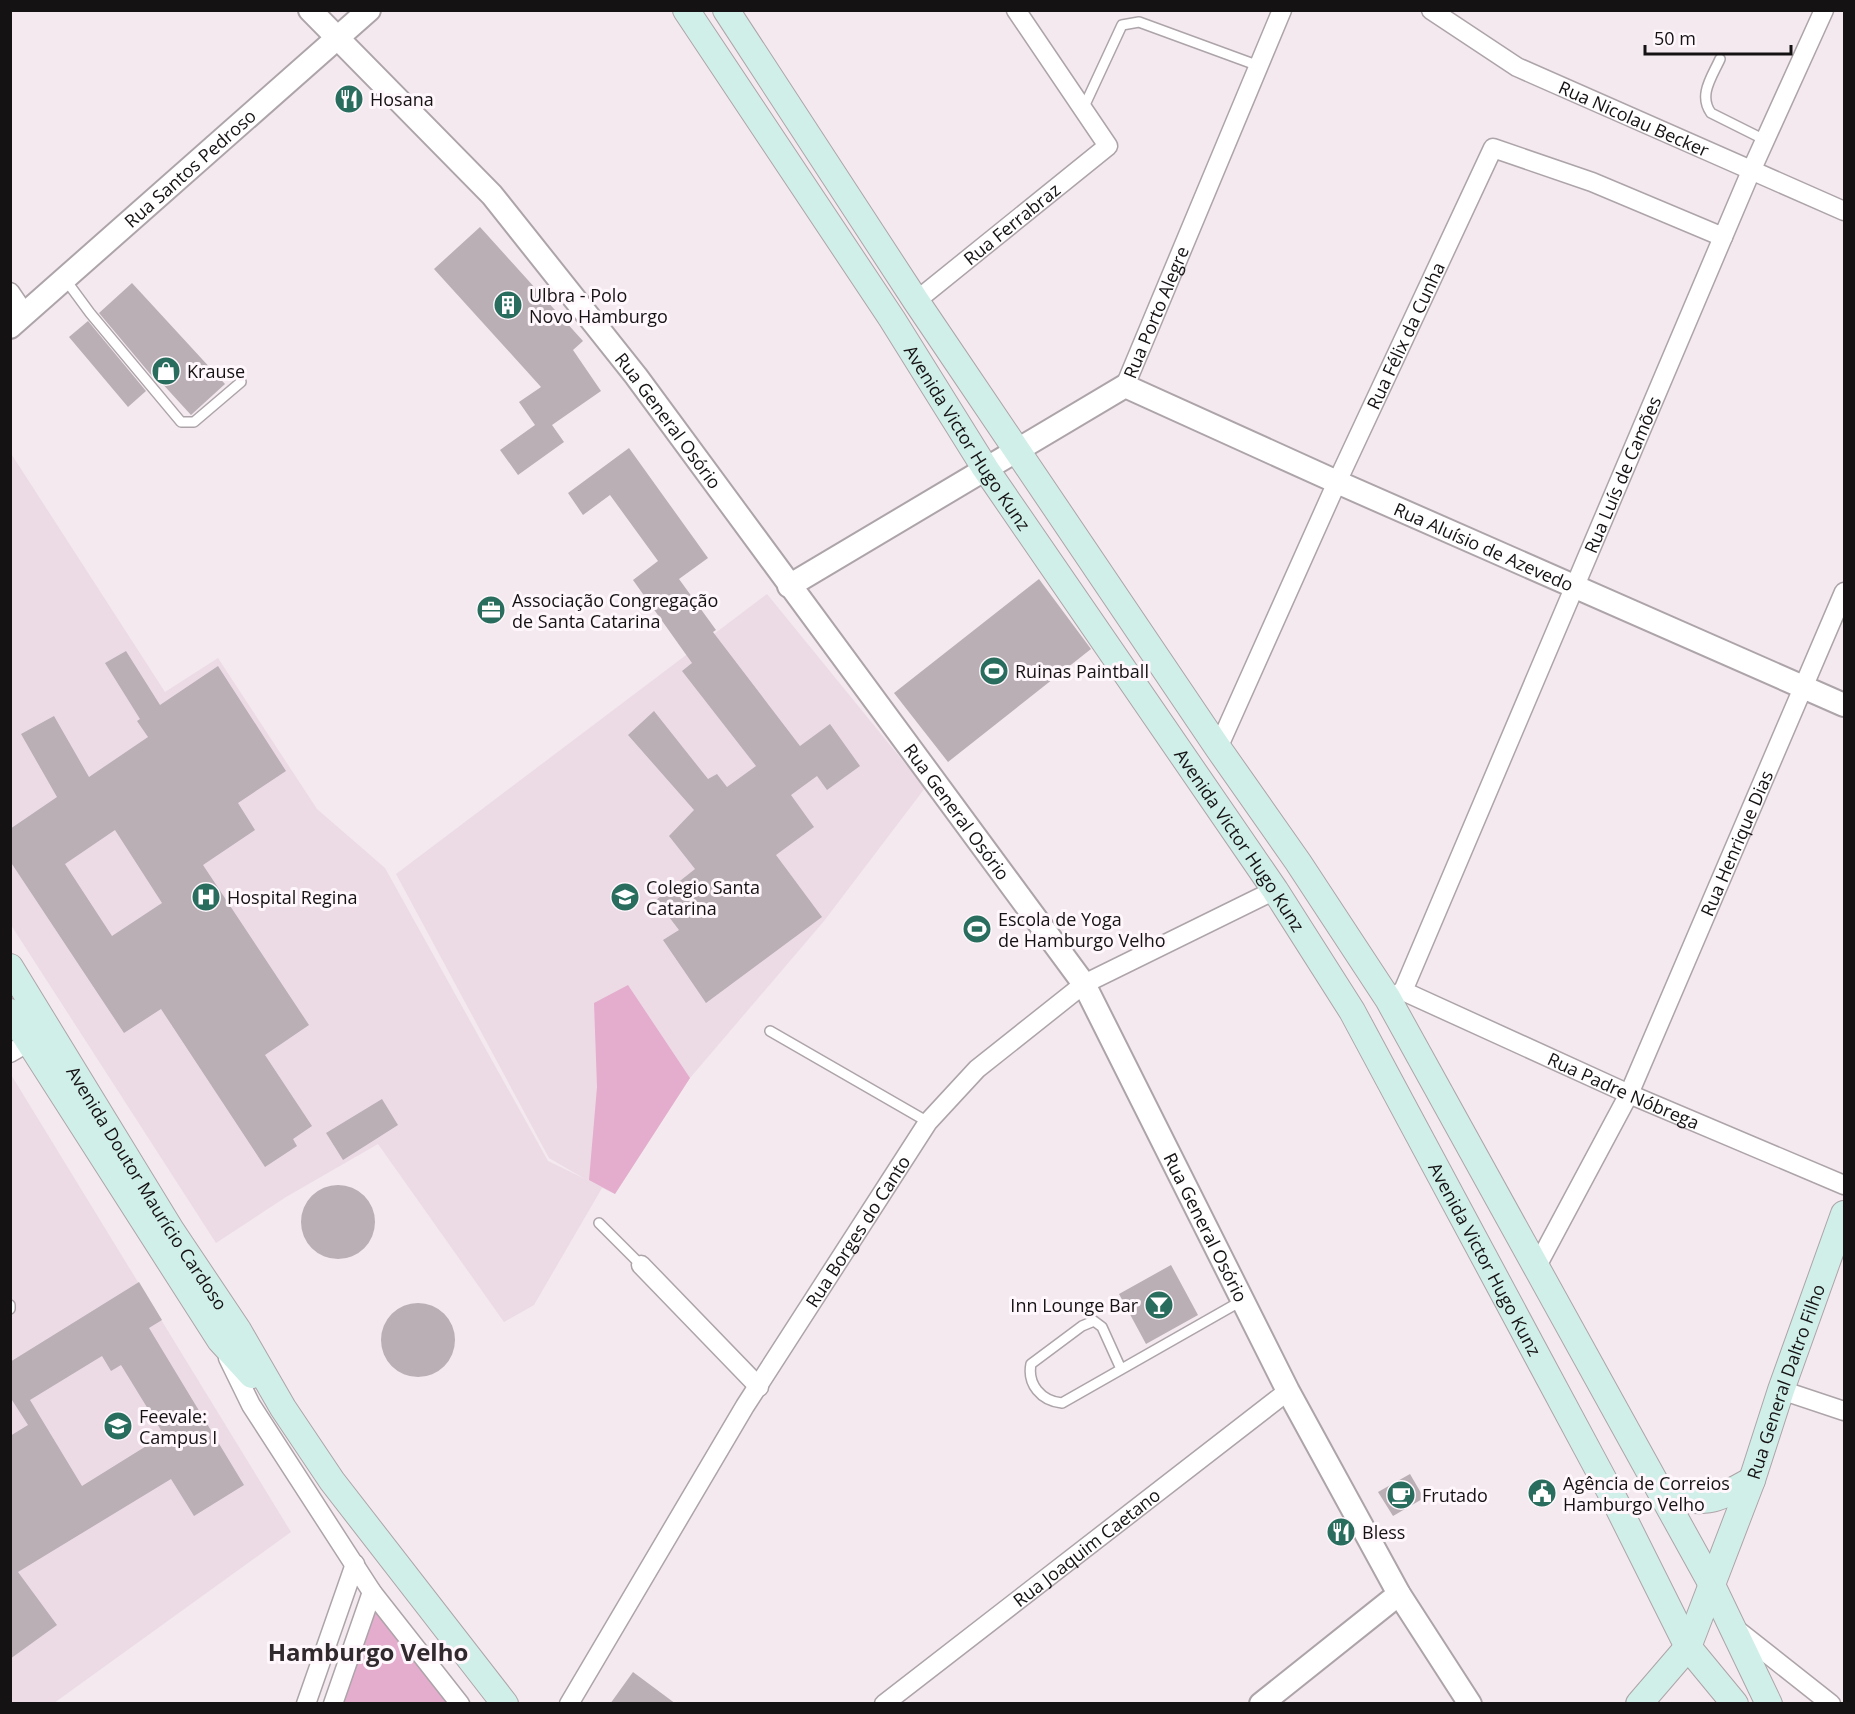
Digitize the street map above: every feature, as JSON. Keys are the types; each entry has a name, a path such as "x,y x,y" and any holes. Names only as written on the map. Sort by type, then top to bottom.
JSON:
{"main road":[{"name":"Avenida Victor Hugo Kunz","path":"686,10 892,319 986,468 1275,891 1358,1021 1614,1499 1688,1647 1735,1704"},
{"name":"Avenida Victor Hugo Kunz","path":"726,10 916,301 1218,748 1396,995 1537,1266 1711,1583 1769,1704"},
{"name":"Avenida Doutor Maurício Cardoso","path":"10,966 19,1011 20,1048 59,1067"},
{"name":"Avenida Doutor Maurício Cardoso","path":"19,1011 59,1067 163,1235 220,1340 283,1408"},
{"name":"Rua General Daltro Filho","path":"1639,1704 1688,1647 1752,1480 1781,1390 1845,1214"},
{"name":"Avenida Doutor Maurício Cardoso","path":"163,1235 238,1330 283,1408 359,1517 505,1704"},
{"path":"1661,1492 1690,1501 1718,1499 1752,1480"}],"street":[{"name":"Rua General Osório","path":"310,10 336,39 492,195 636,376 1084,984 1288,1391 1399,1594 1470,1704"},
{"name":"Rua Santos Pedroso","path":"18,321 369,10"},
{"path":"1016,10 1083,109"},
{"name":"Rua Porto Alegre","path":"789,585 1125,386 1282,10"},
{"name":"Rua Nicolau Becker","path":"1431,10 1517,67 1845,211"},
{"name":"Rua Luís de Camões","path":"1396,995 1576,588 1751,171 1824,10"},
{"name":"Rua Ferrabraz","path":"916,301 1108,146 1083,109"},
{"name":"Rua Félix da Cunha","path":"1218,748 1337,483 1493,148 1592,182 1724,237"},
{"path":"10,292 18,321"},
{"name":"Rua Aluísio de Azevedo","path":"1125,386 1337,483 1845,705"},
{"name":"Rua Henrique Dias","path":"1537,1266 1629,1094 1845,592"},
{"name":"Rua Borges do Canto","path":"569,1704 745,1406 928,1122 977,1070 1084,984 1275,891"},
{"name":"Rua Padre Nóbrega","path":"1396,995 1845,1185"},
{"path":"641,1265 759,1387"},
{"path":"220,1340 251,1405 372,1592 460,1704"},
{"path":"1781,1390 1845,1411"},
{"name":"Rua Joaquim Caetano","path":"884,1704 1288,1391"},
{"path":"306,1704 355,1564"},
{"path":"333,1704 372,1592"},
{"path":"1262,1704 1399,1594"},
{"path":"1732,1626 1831,1704"}],"lane":[{"path":"1083,109 1122,25 1139,22 1259,66"},
{"path":"1720,59 1704,97 1706,105 1711,113 1765,140"},
{"path":"65,278 90,313 181,422 194,422 241,382"},
{"path":"770,1031 928,1122"},
{"path":"599,1223 641,1265"},
{"path":"1121,1369 1102,1327 1094,1321 1082,1326 1031,1364 1029,1373 1031,1381 1043,1398 1062,1403 1243,1300"}],"shaded area":[{"path":"10,452 165,692 218,658 317,809 385,868 548,1161 585,1179 549,1158 396,874 767,594 925,788 824,921 690,1078 615,1194 602,1188 534,1305 504,1322 378,1144 286,1197 216,1243 11,925"},
{"path":"628,985 690,1078 615,1194 589,1180 597,1087 594,1003"},
{"name":"Feevale: Campus I","path":"10,1073 291,1532 54,1703 11,1703"},
{"path":"374,1602 457,1704 339,1704"}],"building":[{"name":"Ulbra - Polo Novo Hamburgo","path":"480,227 583,341 573,350 601,391 552,425 564,442 518,475 500,450 535,425 519,402 541,387 434,269"},
{"path":"132,283 225,384 191,415 159,380 157,382 99,313"},
{"path":"88,321 146,391 128,407 69,337"},
{"path":"629,448 708,558 679,579 716,630 713,632 800,746 830,724 860,766 827,790 817,776 791,795 814,827 776,855 822,917 706,1003 663,940 679,930 656,900 695,869 669,836 694,810 628,735 654,711 708,779 717,774 727,787 756,766 682,671 692,663 633,580 658,561 610,495 583,515 568,493"},
{"name":"Ruinas Paintball","path":"1039,579 1091,649 948,762 894,693"},
{"path":"126,651 160,705 218,666 286,771 238,803 255,830 203,865 309,1025 265,1055 312,1126 293,1139 297,1146 265,1167 161,1009 124,1033 10,861 10,829 57,797 21,734 54,716 89,777 148,737 137,721 140,719 105,663","holes":["115,830 162,903 112,936 65,864"]},
{"path":"382,1099 398,1125 343,1160 326,1133"},
{"path":"338,1185 352,1188 364,1196 372,1208 375,1222 372,1236 364,1248 352,1256 338,1259 324,1256 312,1248 304,1236 301,1222 304,1208 312,1196 324,1188"},
{"name":"Inn Lounge Bar","path":"1171,1265 1198,1315 1146,1344 1119,1294"},
{"path":"139,1282 162,1320 149,1328 244,1485 194,1516 171,1479 18,1572 57,1625 10,1659 10,1436 28,1425 10,1397 10,1362","holes":["102,1356 111,1371 121,1365 164,1435 82,1486 30,1400"]},
{"path":"418,1303 432,1306 444,1314 452,1326 455,1340 452,1354 444,1366 432,1374 418,1377 404,1374 392,1366 384,1354 381,1340 384,1326 392,1314 404,1306"},
{"name":"Frutado","path":"1410,1474 1424,1498 1393,1516 1378,1492"},
{"path":"633,1672 676,1704 610,1704"}],"place":[{"name":"Hosana","path":"349,99"},
{"name":"Ulbra - Polo Novo Hamburgo","path":"508,305"},
{"name":"Krause","path":"166,371"},
{"name":"Associação Congregação de Santa Catarina","path":"491,610"},
{"name":"Ruinas Paintball","path":"994,671"},
{"name":"Hospital Regina","path":"206,897"},
{"name":"Colegio Santa Catarina","path":"625,897"},
{"name":"Escola de Yoga de Hamburgo Velho","path":"977,929"},
{"name":"Inn Lounge Bar","path":"1159,1305"},
{"name":"Feevale: Campus I","path":"118,1426"},
{"name":"Agência de Correios Hamburgo Velho","path":"1542,1493"},
{"name":"Frutado","path":"1401,1495"},
{"name":"Bless","path":"1341,1532"}],"district":[{"name":"Hamburgo Velho","path":"368,1651"}]}
